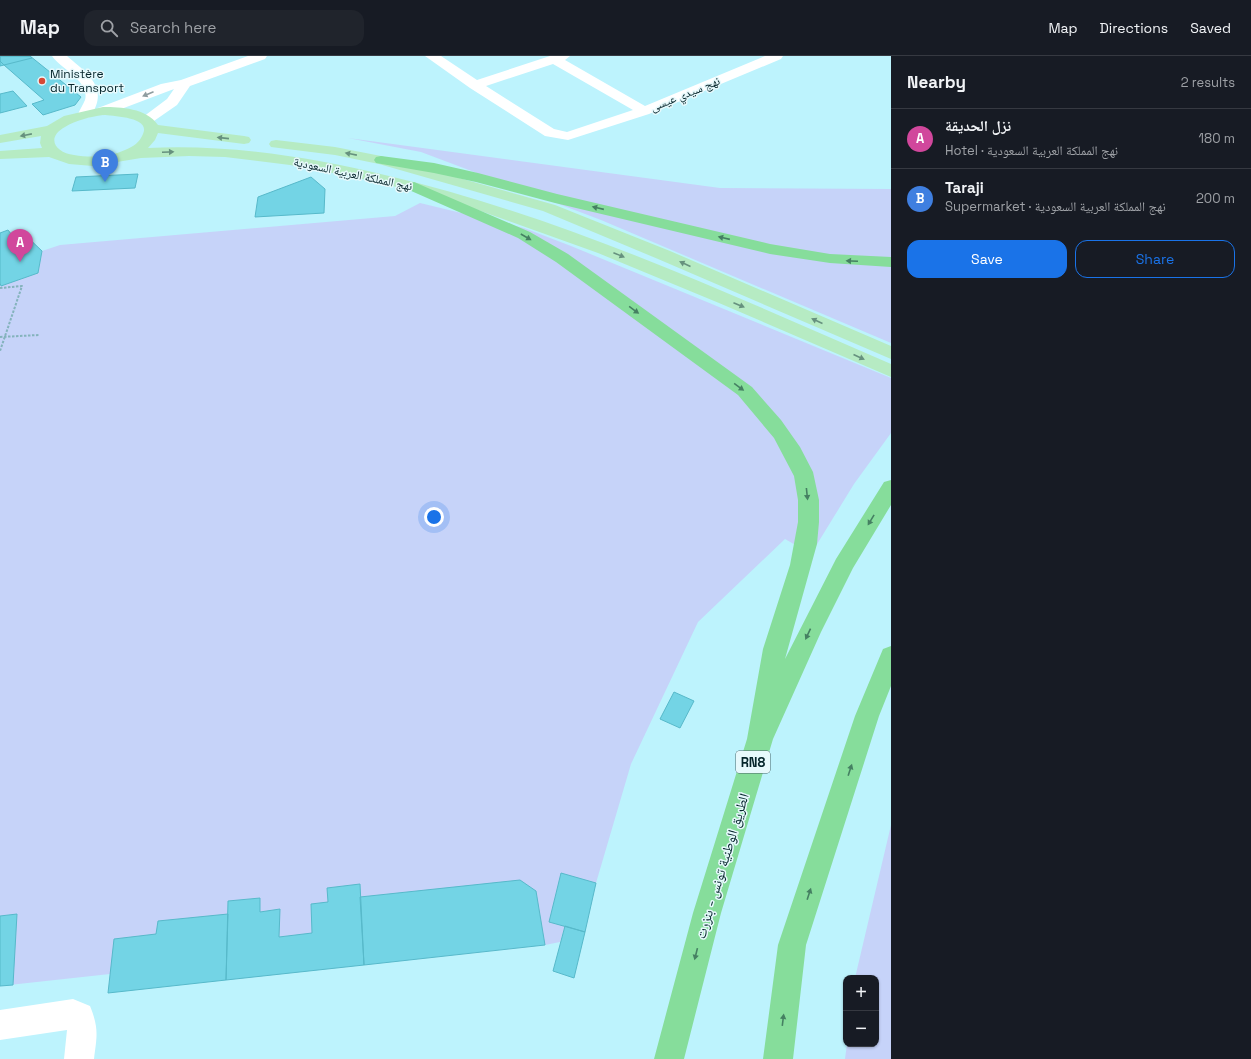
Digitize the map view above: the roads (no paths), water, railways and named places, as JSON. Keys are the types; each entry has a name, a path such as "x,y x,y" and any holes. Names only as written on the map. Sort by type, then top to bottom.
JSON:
{"highway":[{"path":"381,160 434,168 770,249 805,256 842,260 891,262"},
{"path":"414,187 524,235 562,258 746,391 769,417 789,445 805,477 809,509 808,530 797,582 775,650 760,739"},
{"name":"الطريق الوطنية تونس - بنزرت","path":"669,1059 707,913 760,739 809,632 844,565 891,487"},
{"path":"778,1059 792,945 868,716 891,656"}],"main road":[{"name":"نهج المملكة العربية السعودية","path":"0,139 52,130 71,118 85,114 103,111 129,112 149,124 335,151 381,160 549,208 590,224 891,353"},
{"name":"نهج المملكة العربية السعودية","path":"129,154 140,148 151,135 149,124"},
{"path":"52,130 47,138 47,145 52,152"},
{"name":"نهج المملكة العربية السعودية","path":"0,155 52,152 68,159 91,161 104,160 129,154 201,152 269,157 363,174 468,201 570,235 670,276 891,371"}],"street":[{"path":"59,56 86,80 91,91 92,98 85,114"},
{"path":"103,111 260,56"},
{"path":"432,56 542,129 558,135 576,134 644,111"},
{"name":"نهج سيدي عيسى","path":"558,58 644,111 776,56"},
{"path":"475,85 558,58"},
{"path":"149,124 172,102 186,83"},
{"path":"0,1025 73,1014 81,1021 82,1028 79,1059"}],"place":[{"name":"Ministère du Transport","path":"42,81"},
{"name":"Taraji","path":"105,182"},
{"name":"نزل الحديقة","path":"20,262"}]}
